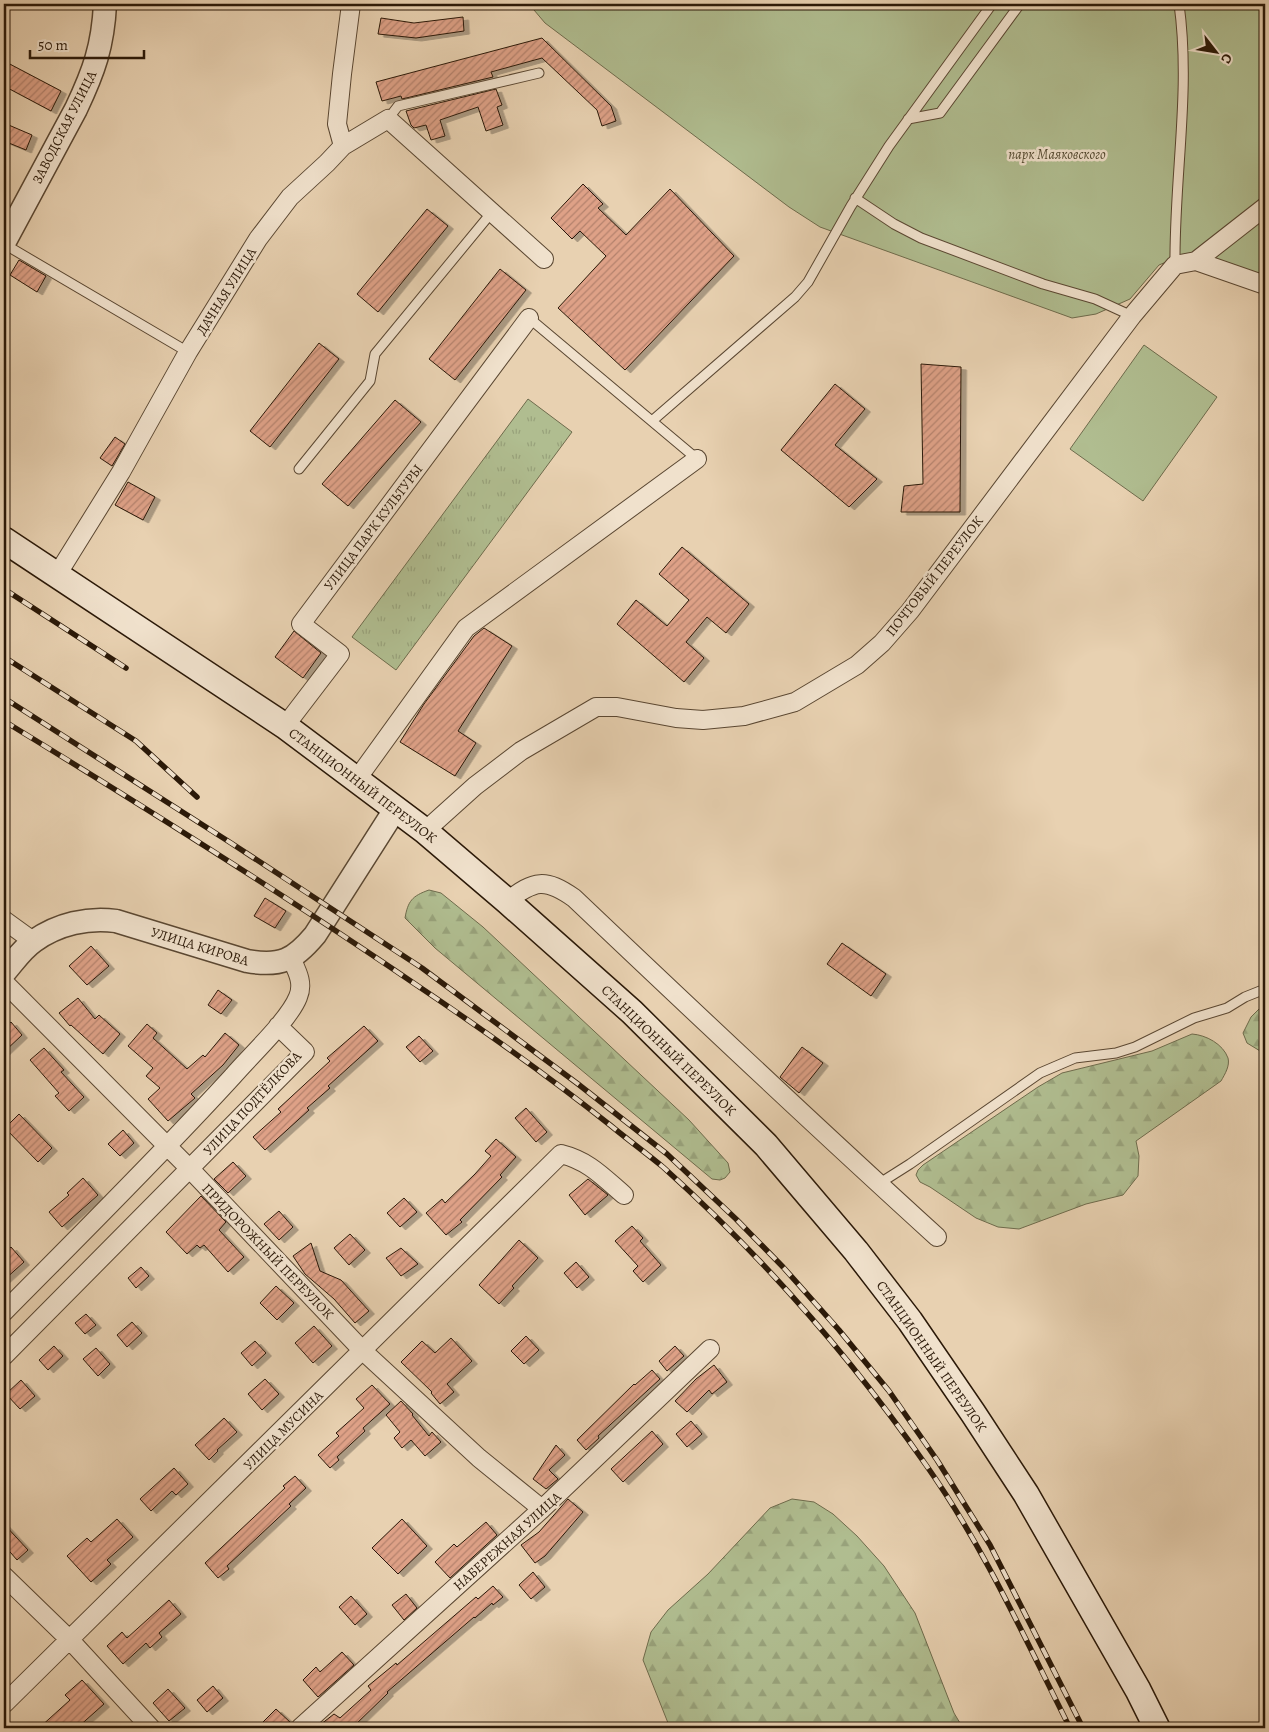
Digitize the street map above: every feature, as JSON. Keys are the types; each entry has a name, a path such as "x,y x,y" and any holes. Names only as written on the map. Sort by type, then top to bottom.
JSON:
{"main road":[{"name":"СТАНЦИОННЫЙ ПЕРЕУЛОК","path":"4,540 285,726 396,808 507,901 632,1012 766,1144 856,1251 910,1321 1026,1494 1128,1673 1157,1728"}],"street":[{"name":"ЗАВОДСКАЯ УЛИЦА","path":"4,244 86,87 98,55 105,4"},
{"path":"343,146 338,124 351,4"},
{"path":"388,119 544,259"},
{"name":"ДАЧНАЯ УЛИЦА","path":"57,575 121,472 188,352 258,239 290,197 343,146 388,119"},
{"path":"1175,265 1196,261 1265,207"},
{"path":"1196,261 1265,285"},
{"name":"ПОЧТОВЫЙ ПЕРЕУЛОК","path":"425,831 475,786 520,751 596,706 617,707 676,718 703,720 744,716 795,702 857,665 882,642 910,611 1132,316 1175,265"},
{"name":"УЛИЦА ПАРК КУЛЬТУРЫ","path":"285,726 340,654 301,624 529,318"},
{"path":"357,779 466,628 697,459"},
{"name":"УЛИЦА КИРОВА","path":"4,973 33,941 68,924 100,919 116,921 247,961 264,964 276,963 291,958 302,951 315,935 396,808"},
{"path":"507,901 524,888 543,884 552,886 574,898 804,1116 880,1183 937,1237"},
{"path":"4,920 33,941"},
{"path":"4,1312 168,1147 278,1026 298,998 301,986 299,974 291,958"},
{"name":"ПРИДОРОЖНЫЙ ПЕРЕУЛОК","path":"4,982 190,1169 363,1351 479,1458 542,1509"},
{"name":"УЛИЦА ПОДТЁЛКОВА","path":"4,1356 305,1052 278,1026"},
{"name":"УЛИЦА МУСИНА","path":"4,1704 562,1154 594,1168 624,1195"},
{"name":"НАБЕРЕЖНАЯ УЛИЦА","path":"300,1728 542,1509 710,1349"},
{"path":"4,1576 70,1640 151,1728"}],"lane":[{"path":"652,421 799,293 812,275 855,198 889,146 992,4"},
{"path":"908,120 940,113 1020,4"},
{"path":"1175,265 1184,107 1183,33 1179,4"},
{"path":"388,119 398,106 539,73"},
{"path":"855,198 894,224 921,238 1043,284 1095,299 1132,316"},
{"path":"299,469 370,381 375,354 492,212"},
{"path":"4,244 188,352"},
{"path":"529,318 697,459"},
{"path":"880,1183 1040,1073 1075,1058 1116,1053 1135,1047 1194,1018 1227,1008 1245,997 1265,989"}],"green space":[{"name":"парк Маяковского","path":"531,4 1265,4 1265,277 1223,263 1185,254 1159,265 1130,299 1096,314 1072,318 820,227 789,207 545,23"},
{"path":"1144,345 1217,397 1143,501 1070,449"},
{"path":"528,399 572,432 396,670 352,637"},
{"path":"429,890 441,893 483,927 689,1120 728,1163 730,1172 725,1178 720,1180 712,1179 435,948 405,918 409,903 418,895"},
{"path":"1265,1003 1265,1054 1247,1043 1243,1033 1251,1017"},
{"path":"1192,1034 1208,1038 1222,1048 1228,1058 1227,1070 1221,1081 1136,1141 1139,1156 1138,1176 1123,1195 1086,1204 1019,1229 998,1227 976,1218 920,1182 916,1175 923,1165 1038,1087 1062,1073 1152,1051"},
{"path":"792,1499 814,1502 833,1514 857,1536 884,1566 915,1613 954,1713 963,1728 670,1728 643,1660 651,1632 668,1610 708,1574 770,1508"}],"building":[{"path":"463,17 464,31 416,38 378,34 381,18 414,23"},
{"path":"542,38 611,106 616,121 602,126 597,110 542,58 491,72 493,77 402,99 401,96 382,101 376,82"},
{"path":"4,61 61,91 51,111 4,86"},
{"path":"496,89 502,105 497,107 503,125 486,131 478,107 440,120 445,136 431,140 426,125 414,128 406,111"},
{"path":"4,123 32,135 26,150 4,141"},
{"path":"583,184 603,204 598,208 626,235 670,189 734,256 625,370 558,308 606,256 580,231 572,239 551,218"},
{"path":"427,209 448,226 378,312 357,294"},
{"path":"19,260 46,276 37,292 10,275"},
{"path":"500,269 526,290 455,380 429,359"},
{"path":"319,343 339,359 270,447 250,431"},
{"path":"921,364 961,367 960,512 901,512 904,486 923,484"},
{"path":"835,384 865,409 835,445 877,479 849,507 781,450"},
{"path":"395,400 421,422 348,506 322,484"},
{"path":"115,437 125,444 112,466 100,458"},
{"path":"128,482 155,497 143,520 115,505"},
{"path":"682,547 749,604 726,633 707,617 686,642 704,658 684,682 617,624 636,600 667,626 689,600 659,574"},
{"path":"484,628 512,646 458,731 476,743 455,776 400,742 424,704 474,636"},
{"path":"294,631 321,653 303,678 275,657"},
{"path":"265,898 286,911 275,928 254,916"},
{"path":"842,943 886,974 871,996 827,964"},
{"path":"91,946 109,966 87,985 69,966"},
{"path":"218,990 232,1000 221,1014 208,1005"},
{"path":"78,998 95,1019 99,1015 120,1034 103,1054 70,1026 59,1013"},
{"path":"11,1022 22,1035 4,1052 4,1028"},
{"path":"147,1024 157,1033 153,1038 187,1069 203,1055 205,1057 225,1033 239,1045 223,1065 191,1094 195,1098 168,1121 148,1099 160,1088 146,1076 153,1068 128,1046"},
{"path":"364,1026 378,1041 328,1086 330,1088 307,1108 309,1110 265,1150 253,1137 281,1112 278,1109 330,1061 327,1058"},
{"path":"419,1036 433,1051 420,1062 406,1047"},
{"path":"802,1047 823,1063 799,1093 780,1077"},
{"path":"44,1048 64,1070 61,1072 84,1097 69,1111 55,1096 59,1093 30,1060"},
{"path":"526,1108 547,1132 536,1142 515,1118"},
{"path":"19,1114 52,1148 38,1162 5,1128"},
{"path":"123,1130 134,1143 120,1156 108,1144"},
{"path":"496,1139 516,1157 500,1175 502,1177 460,1220 462,1222 446,1235 426,1213 442,1199 445,1203 475,1174 491,1156 485,1151"},
{"path":"233,1162 246,1176 228,1193 214,1179"},
{"path":"83,1178 98,1195 62,1227 49,1212 69,1195 67,1193"},
{"path":"588,1179 608,1195 585,1215 569,1195"},
{"path":"201,1196 226,1222 219,1230 244,1257 228,1272 204,1245 200,1248 197,1245 187,1254 166,1232"},
{"path":"404,1198 417,1212 400,1227 387,1213"},
{"path":"279,1211 293,1227 279,1240 264,1224"},
{"path":"632,1226 643,1238 640,1241 661,1265 643,1282 633,1271 638,1266 615,1241"},
{"path":"350,1234 365,1250 349,1265 334,1248"},
{"path":"519,1240 538,1258 512,1286 514,1288 499,1304 479,1285"},
{"path":"311,1243 320,1271 341,1280 369,1311 355,1323 334,1299 305,1274 293,1256"},
{"path":"11,1247 24,1262 4,1280 4,1253"},
{"path":"401,1248 418,1264 401,1276 386,1258"},
{"path":"576,1262 589,1277 577,1288 564,1273"},
{"path":"141,1267 149,1276 136,1288 128,1278"},
{"path":"276,1286 294,1303 277,1320 260,1303"},
{"path":"86,1314 96,1325 85,1334 75,1323"},
{"path":"132,1322 142,1333 127,1347 117,1335"},
{"path":"314,1326 332,1346 313,1363 295,1343"},
{"path":"526,1336 539,1350 524,1364 511,1351"},
{"path":"451,1338 472,1361 447,1384 454,1392 440,1404 432,1392 401,1362 422,1341 435,1353"},
{"path":"255,1341 266,1353 252,1366 241,1353"},
{"path":"54,1346 63,1356 48,1370 39,1360"},
{"path":"675,1346 684,1356 667,1371 659,1361"},
{"path":"96,1348 110,1364 98,1376 83,1359"},
{"path":"714,1365 727,1382 712,1394 709,1390 687,1412 675,1401 696,1379"},
{"path":"652,1370 660,1379 598,1436 599,1438 586,1450 577,1440 634,1384"},
{"path":"265,1379 279,1394 262,1410 248,1394"},
{"path":"21,1380 35,1396 20,1409 6,1394"},
{"path":"372,1385 390,1404 363,1428 365,1431 337,1457 339,1460 330,1468 318,1455 339,1436 336,1433 364,1408 356,1399"},
{"path":"401,1401 429,1436 432,1432 441,1442 425,1456 411,1440 402,1448 394,1438 400,1432 386,1415"},
{"path":"224,1418 237,1432 209,1460 195,1445"},
{"path":"691,1421 702,1434 687,1447 676,1434"},
{"path":"652,1431 663,1444 623,1482 611,1469"},
{"path":"556,1445 565,1455 549,1470 558,1479 546,1489 533,1479"},
{"path":"174,1468 188,1484 176,1495 172,1491 151,1511 140,1499"},
{"path":"295,1476 306,1488 289,1504 291,1506 227,1566 229,1569 218,1578 205,1563 285,1488 283,1486"},
{"path":"568,1499 583,1512 545,1556 535,1563 521,1545 539,1532"},
{"path":"117,1519 133,1537 107,1560 111,1564 91,1582 67,1556 87,1538 91,1542"},
{"path":"402,1519 427,1546 398,1574 372,1548"},
{"path":"486,1522 497,1535 450,1578 435,1562 454,1544 457,1547"},
{"path":"4,1524 28,1550 17,1560 4,1545"},
{"path":"533,1572 545,1587 531,1599 519,1585"},
{"path":"493,1586 503,1597 474,1617 387,1692 352,1728 316,1728 334,1714 340,1718 371,1690 368,1686 396,1663 397,1665 476,1597 478,1599"},
{"path":"406,1594 417,1608 404,1620 392,1605"},
{"path":"351,1596 367,1614 355,1625 339,1607"},
{"path":"169,1600 181,1614 159,1633 162,1637 150,1648 146,1643 123,1664 107,1646 122,1632 127,1638"},
{"path":"342,1652 354,1665 318,1697 303,1680 316,1667 320,1672"},
{"path":"82,1680 104,1704 77,1728 39,1728 70,1700 65,1695"},
{"path":"213,1686 223,1698 207,1712 197,1700"},
{"path":"168,1689 185,1708 169,1721 153,1703"},
{"path":"276,1709 291,1723 290,1728 257,1728"}],"railway":[{"path":"4,589 126,668"},
{"path":"4,657 136,741 197,797"},
{"path":"4,698 422,968 578,1084 667,1154 736,1219 783,1267 839,1330 889,1391 937,1460 990,1545 1083,1728"},
{"path":"4,721 160,817 465,1018 586,1106 663,1167 700,1201 803,1308 867,1385 926,1465 967,1528 1020,1627 1070,1728"}]}
